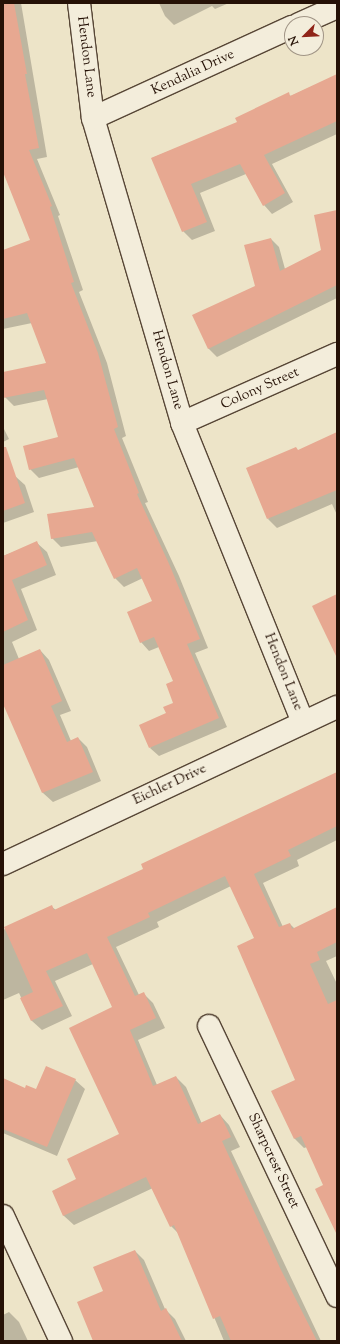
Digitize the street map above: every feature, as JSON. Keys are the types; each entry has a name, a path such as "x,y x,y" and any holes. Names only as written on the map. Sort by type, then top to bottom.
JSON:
{"street":[{"name":"Hendon Lane","path":"79,3 93,118 182,423 303,723"},
{"path":"317,16 337,7"},
{"name":"Kendalia Drive","path":"93,118 284,31"},
{"name":"Colony Street","path":"182,423 337,354"},
{"name":"Eichler Drive","path":"4,859 337,707"},
{"name":"Sharpcrest Street","path":"209,1026 337,1296"},
{"path":"3,1216 61,1341"}],"building":[{"path":"3,3 14,3 27,74 25,74 39,148 29,150 52,206 50,207 74,282 71,283 98,353 118,427 114,429 139,493 137,494 170,566 200,639 187,644 219,718 149,748 139,725 166,713 163,707 173,703 166,684 173,681 154,637 140,643 127,612 152,601 137,568 114,579 92,532 51,539 47,514 94,507 74,458 29,470 23,446 58,437 44,390 3,398 3,372 46,363 27,313 3,319 3,250 30,240 3,172"},
{"path":"337,74 337,121 264,155 285,193 263,206 240,164 191,184 207,222 182,232 151,158 237,122 235,118 289,92 290,96"},
{"path":"337,210 337,285 208,349 192,315 255,286 244,245 271,238 280,271 321,250 314,215"},
{"path":"337,432 337,490 267,519 246,468 296,447 298,450"},
{"path":"3,447 6,447 25,503 3,511"},
{"path":"37,541 47,565 12,580 28,620 3,632 3,556"},
{"path":"337,594 337,658 312,606"},
{"path":"40,649 62,701 51,706 67,742 78,737 93,772 42,793 3,704 3,665"},
{"path":"337,772 337,826 288,850 291,856 254,874 279,927 290,923 292,929 337,907 337,942 317,952 320,960 310,964 328,1004 337,1000 337,1235 315,1189 323,1185 301,1136 294,1139 271,1091 295,1080 237,946 254,938 225,876 148,913 150,917 107,937 135,996 144,992 156,1018 130,1030 153,1086 176,1076 198,1124 220,1114 231,1137 222,1141 280,1268 317,1341 231,1341 220,1316 213,1319 174,1225 170,1227 146,1177 63,1216 52,1191 76,1179 67,1159 119,1134 69,1028 112,1007 87,953 46,971 63,1006 31,1021 20,998 33,992 4,927 52,905 54,910 143,869 141,864"},
{"path":"46,1066 76,1079 47,1147 3,1129 3,1078 25,1088 26,1085 36,1089"},
{"path":"135,1250 161,1311 166,1308 182,1341 93,1341 77,1302 103,1291 93,1267"}]}
